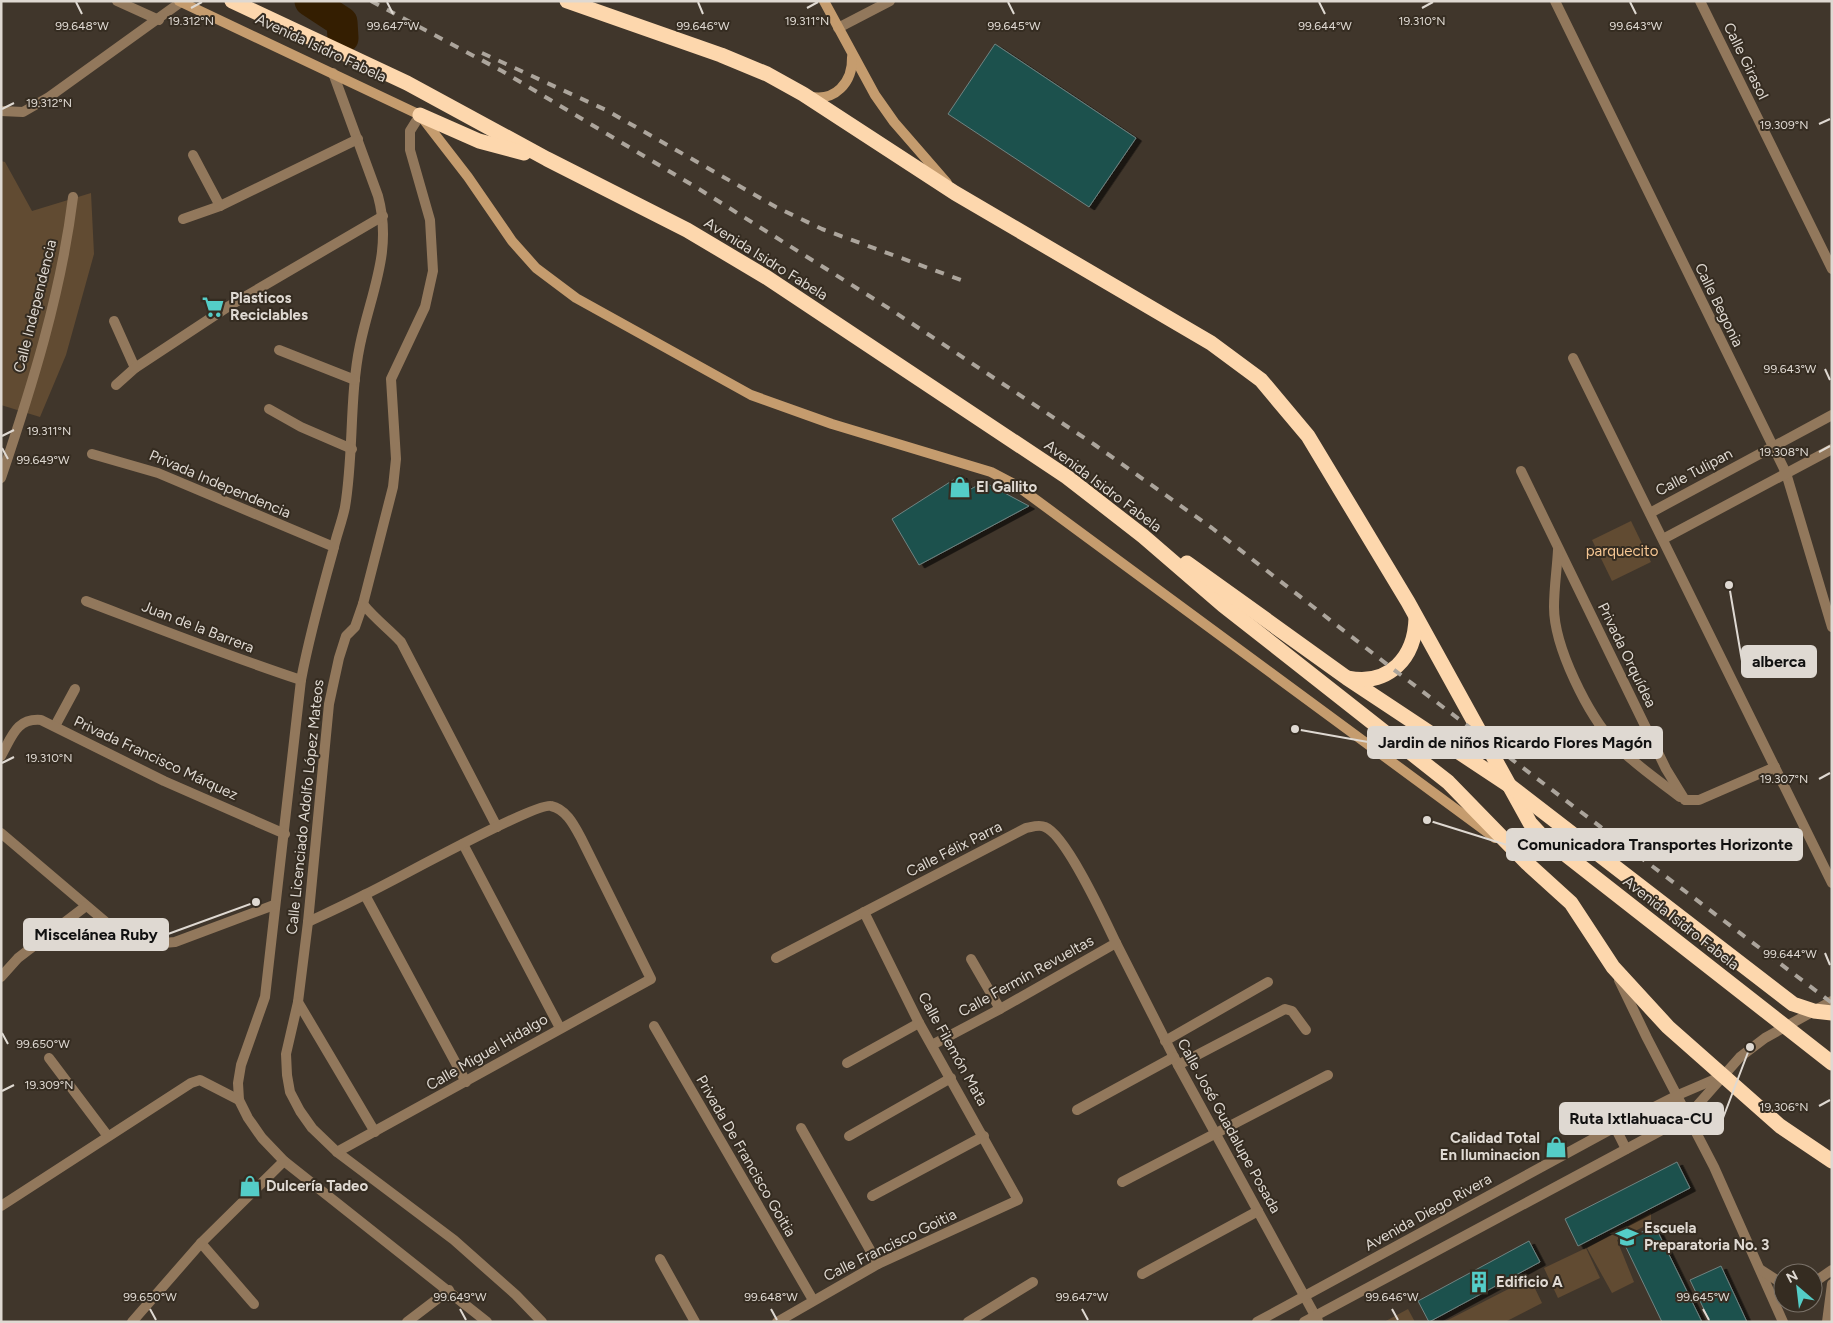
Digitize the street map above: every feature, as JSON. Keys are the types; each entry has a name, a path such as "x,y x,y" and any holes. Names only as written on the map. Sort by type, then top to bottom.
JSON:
{"highway":[{"name":"Avenida Isidro Fabela","path":"232,1 407,83 547,159 686,230 766,277 1067,478 1143,536 1223,605 1448,782 1526,863 1571,903 1613,967 1668,1027 1796,1139 1832,1161"},
{"name":"Avenida Isidro Fabela","path":"567,1 750,66 803,94 956,193 1211,343 1262,380 1308,436 1416,618 1530,823 1542,836 1832,1063"},
{"path":"420,114 479,141 547,159"},
{"path":"1143,536 1192,566 1347,678 1510,786 1793,1004 1814,1011 1832,1013"},
{"path":"1347,678 1371,680 1391,671 1400,663 1413,644 1416,618"}],"main road":[{"path":"824,1 852,56 875,95 894,122 956,193"},
{"name":"Avenida Isidro Fabela","path":"180,2 420,114"},
{"path":"803,94 822,97 836,93 848,80 852,56"},
{"path":"420,114 468,177 512,241 536,268 576,298 751,395 823,421 990,472 1016,486 1526,863"}],"street":[{"path":"117,1 159,20"},
{"path":"838,28 890,1"},
{"name":"Calle Girasol","path":"1700,1 1832,269"},
{"path":"1,112 23,112 50,97 159,20 180,2"},
{"name":"Calle Begonia","path":"1556,4 1772,448 1786,473 1832,627"},
{"name":"Calle Licenciado Adolfo López Mateos","path":"239,1100 238,1083 241,1065 265,997 301,680 344,509 352,449 355,380 360,344 377,284 384,247 384,216 333,73"},
{"name":"Calle Licenciado Adolfo López Mateos","path":"420,114 410,131 410,150 430,220 433,271 425,307 392,379 396,459 393,487 363,604 355,627 346,636 329,704 308,922 298,1002 286,1054 290,1092 312,1128 337,1152 469,1253 542,1322"},
{"path":"183,219 220,206 358,140"},
{"path":"194,155 220,206"},
{"name":"Calle Independencia","path":"1,478 24,410 59,288 73,197"},
{"path":"116,385 135,368 229,306 384,216"},
{"path":"114,321 135,368"},
{"path":"279,350 355,380"},
{"path":"1573,358 1832,883"},
{"path":"269,409 301,427 352,449"},
{"name":"Calle Tulipan","path":"1650,513 1832,415"},
{"path":"1663,539 1832,449"},
{"name":"Privada Independencia","path":"92,454 158,473 334,547"},
{"name":"Privada Orquídea","path":"1521,471 1666,769 1685,800"},
{"name":"Privada Orquídea","path":"1558,548 1554,608 1561,648 1569,668 1591,710 1615,744 1685,800"},
{"name":"Juan de la Barrera","path":"86,601 212,650 301,680"},
{"path":"308,922 365,895 497,826 402,642 390,629 378,622 363,604"},
{"path":"55,726 75,689"},
{"name":"Privada Francisco Márquez","path":"1,756 16,729 23,722 31,719 41,720 164,781 285,834"},
{"path":"1685,800 1699,800 1774,767"},
{"name":"Calle Miguel Hidalgo","path":"337,1152 652,979 581,838 561,810 549,805 538,807 497,826"},
{"name":"Calle Félix Parra","path":"776,958 1026,828 1044,826 1054,832 1062,843 1106,922"},
{"path":"1,833 114,929 136,941 154,944 175,942 196,936 274,905"},
{"path":"463,844 560,1028"},
{"path":"365,895 466,1082"},
{"path":"1,977 18,958 86,906"},
{"name":"Calle Filemón Mata","path":"864,912 919,1023 984,1136 1018,1200"},
{"name":"Calle Fermín Revueltas","path":"932,1044 1000,1009 1116,943 1106,922"},
{"name":"Calle José Guadalupe Posada","path":"1116,943 1165,1041 1316,1319"},
{"path":"971,959 1000,1009"},
{"path":"1613,967 1647,1038 1678,1094 1783,1322"},
{"path":"1165,1041 1268,982"},
{"name":"Avenida Diego Rivera","path":"1304,1322 1316,1319 1688,1116 1740,1057 1785,1026 1832,1001"},
{"path":"298,1002 375,1132"},
{"path":"1077,1110 1285,1009 1292,1011 1306,1030"},
{"path":"847,1063 919,1023"},
{"name":"Privada De Francisco Goitia","path":"654,1026 813,1300"},
{"path":"49,1058 107,1135"},
{"path":"1122,1182 1328,1075"},
{"name":"Avenida Diego Rivera","path":"1257,1322 1614,1127 1678,1094 1722,1076"},
{"path":"849,1136 951,1078"},
{"path":"1,1206 182,1087 200,1080 239,1100 262,1138 284,1161 487,1322"},
{"path":"1614,1127 1626,1149"},
{"path":"801,1128 878,1264"},
{"path":"872,1196 984,1136"},
{"path":"132,1322 201,1243 284,1161"},
{"name":"Calle Francisco Goitia","path":"777,1322 878,1264 1018,1200"},
{"path":"1142,1274 1258,1211"},
{"path":"201,1243 254,1304"},
{"path":"660,1259 695,1322"},
{"path":"1759,1268 1773,1277"},
{"path":"968,1322 1033,1282"},
{"path":"1827,1322 1832,1284"},
{"path":"408,1322 449,1290"}],"green space":[{"path":"1,161 5,162 32,211 91,193 94,254 66,355 40,417 1,405"},
{"name":"parquecito","path":"1631,521 1651,562 1612,581 1592,540"},
{"path":"1651,1213 1651,1223 1617,1240 1634,1282 1612,1293 1587,1248"},
{"path":"1586,1248 1600,1278 1558,1298 1544,1268"},
{"path":"1530,1278 1542,1303 1505,1322 1444,1322"},
{"path":"1408,1309 1415,1322 1384,1322"}],"building":[{"path":"995,44 1136,138 1089,207 948,114"},
{"path":"961,475 969,490 984,482 1029,506 919,565 892,519"},
{"path":"1677,1162 1690,1188 1578,1246 1565,1219"},
{"path":"1655,1226 1702,1322 1662,1322 1623,1241"},
{"name":"Edificio A","path":"1529,1241 1540,1262 1429,1322 1418,1301"},
{"path":"1721,1266 1747,1322 1710,1322 1690,1280"}],"waterway":[{"path":"310,1 342,22 343,38"}],"railway":[{"path":"371,1 502,71 699,189 890,309 1095,445 1212,528 1393,669 1832,1003"},
{"path":"482,53 606,110 776,207 822,229 961,280"}],"place":[{"name":"Plasticos Reciclables","path":"213,307"},
{"name":"El Gallito","path":"960,487"},
{"name":"alberca","path":"1729,585"},
{"name":"Jardin de niños Ricardo Flores Magón","path":"1295,729"},
{"name":"Comunicadora Transportes Horizonte","path":"1427,820"},
{"name":"Miscelánea Ruby","path":"256,902"},
{"name":"Ruta Ixtlahuaca-CU","path":"1750,1047"},
{"name":"Calidad Total En Iluminacion","path":"1556,1147"},
{"name":"Dulcería Tadeo","path":"250,1186"},
{"name":"Escuela Preparatoria No. 3","path":"1627,1237"},
{"name":"Edificio A","path":"1479,1282"}]}
